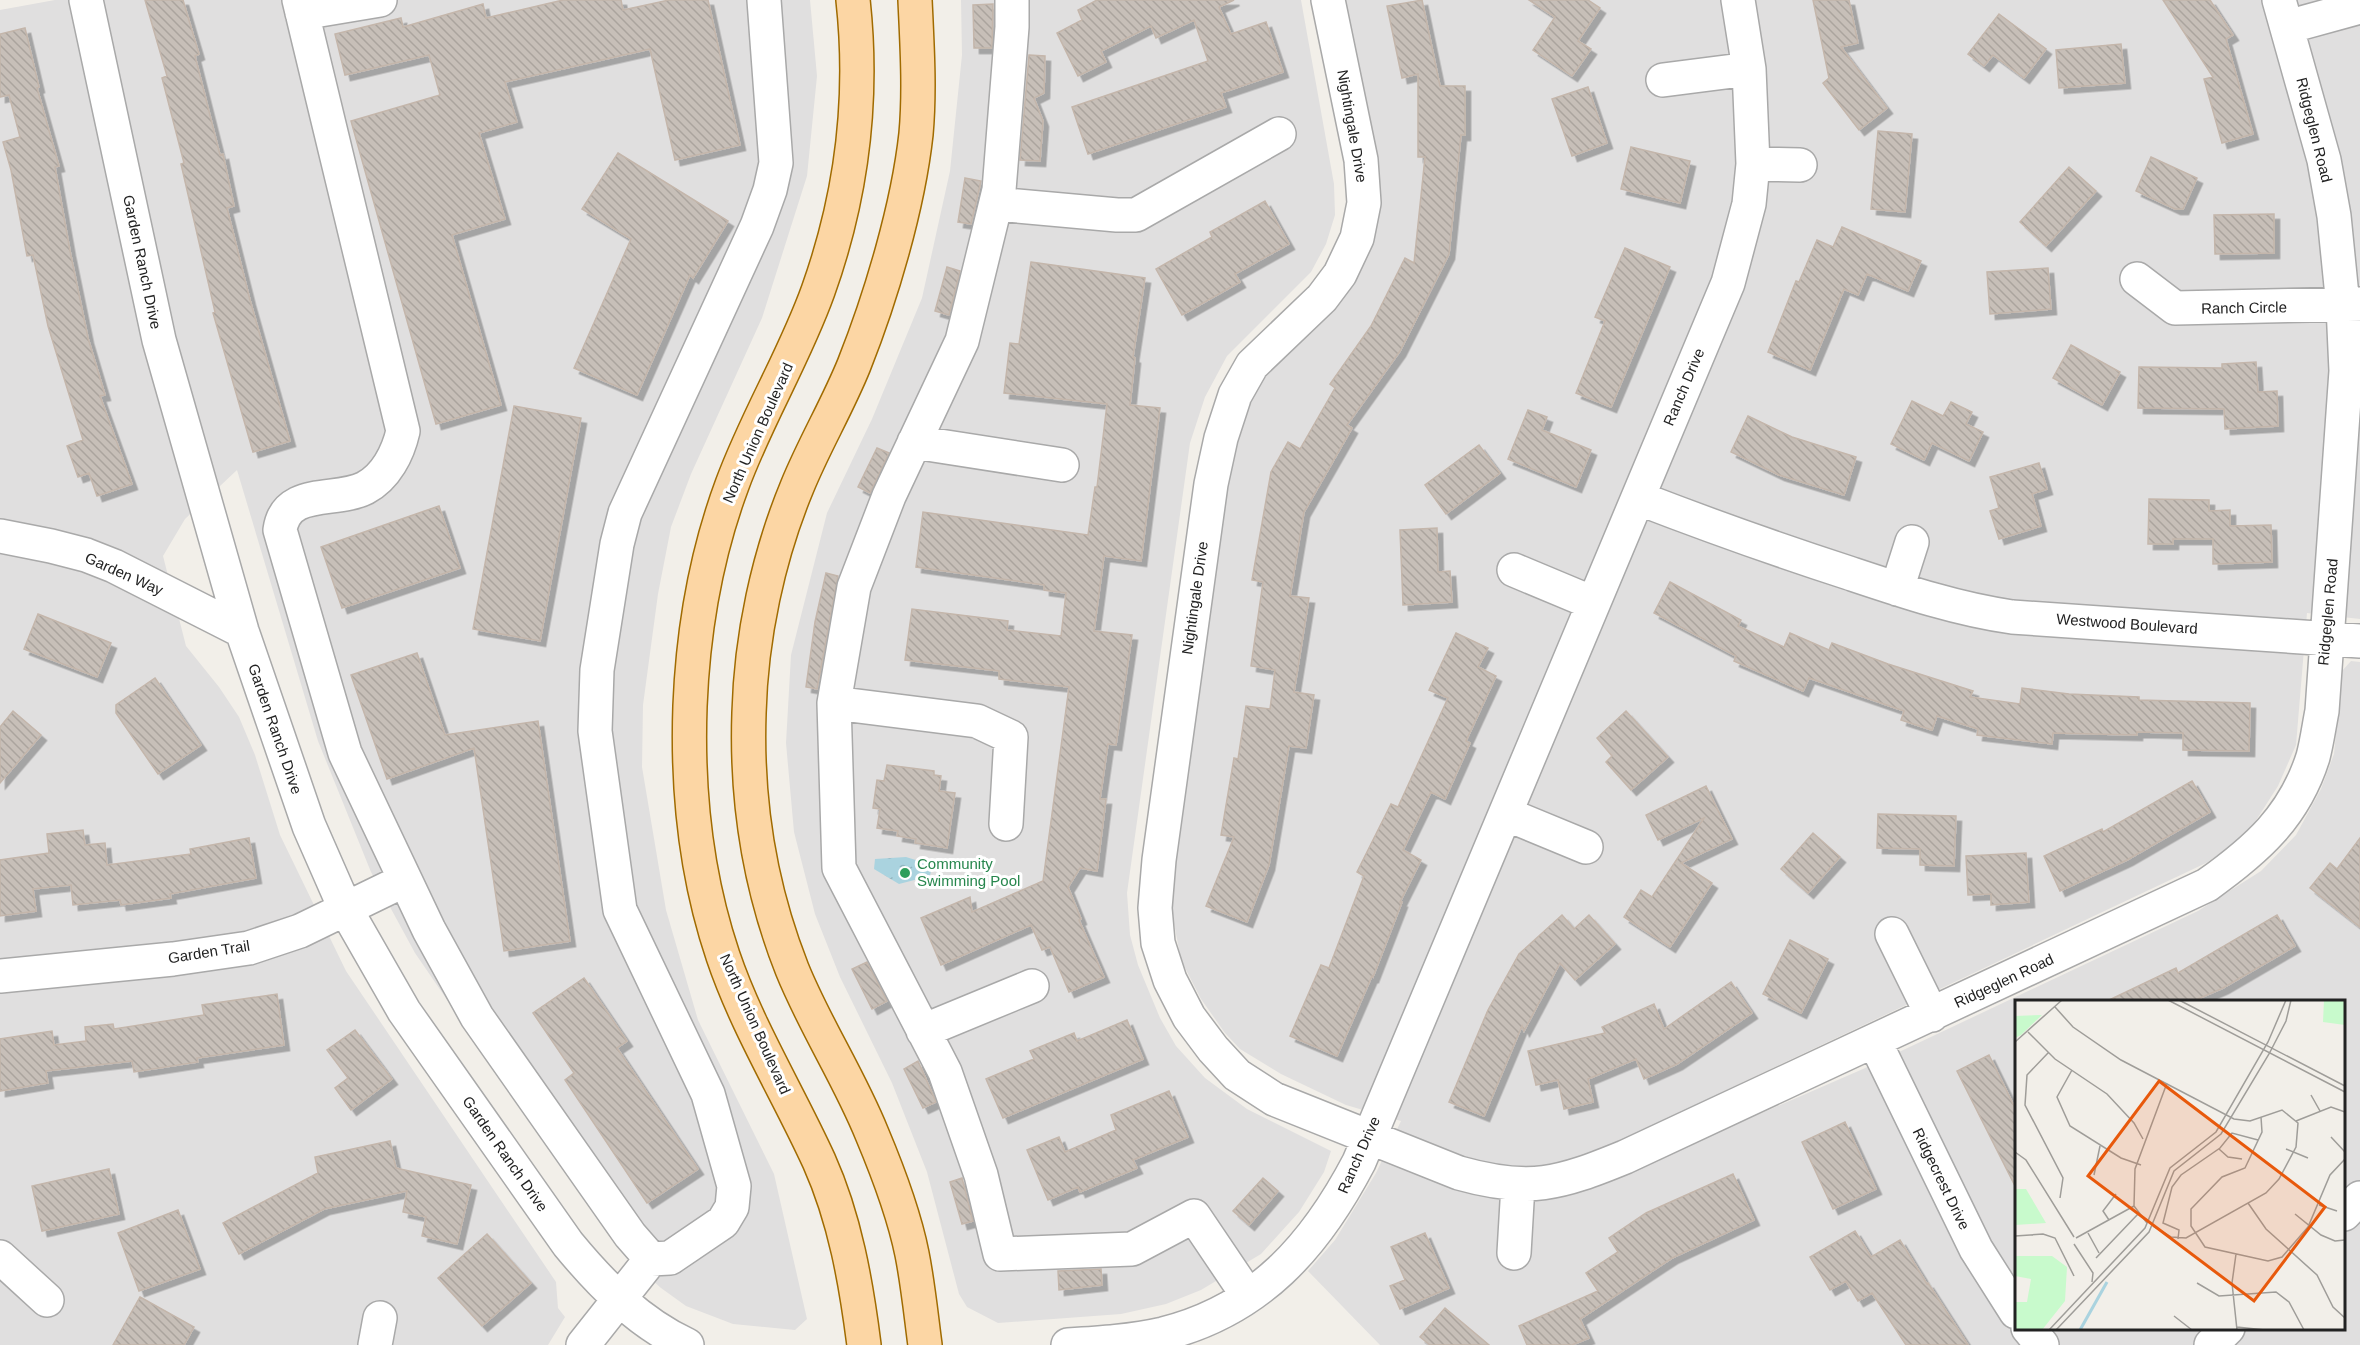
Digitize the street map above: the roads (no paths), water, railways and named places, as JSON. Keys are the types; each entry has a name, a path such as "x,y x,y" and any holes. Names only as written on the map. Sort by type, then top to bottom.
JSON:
{"main road":[{"name":"North Union Boulevard","path":"853,0 858,70 857,110 849,175 819,288 802,334 732,485 712,549 695,632 690,769 697,844 708,900 723,957 750,1019 820,1164 838,1212 857,1286 864,1345"},
{"path":"915,0 918,63 916,133 906,194 881,287 854,366 796,487 776,546 757,623 749,710 749,777 759,852 773,915 792,970 871,1131 893,1190 912,1252 925,1345"}],"street":[{"name":"Garden Ranch Drive","path":"86,0 159,340 242,631 309,826 345,908 404,1011 568,1244 591,1271 619,1298 654,1327 687,1345"},
{"path":"380,0 301,6 403,431 399,450 378,479 364,489 296,503 282,519 280,530 345,753 405,880 477,1017 630,1235 651,1259"},
{"path":"583,1345 651,1259 670,1258 723,1222 732,1207 734,1186 708,1094 620,910 595,731 597,670 617,544 625,513 757,226 770,190 776,163 764,0"},
{"path":"1012,0 1012,27 999,190 962,341 889,496 854,587 834,703 839,868 945,1072 981,1175 1000,1254 1132,1248 1194,1216 1248,1296"},
{"name":"Nightingale Drive","path":"1328,0 1361,160 1364,203 1358,238 1340,274 1322,298 1252,365 1235,396 1221,438 1211,484 1159,860 1155,908 1158,944 1170,980 1189,1017 1237,1075 1274,1099 1369,1137"},
{"name":"Ranch Drive","path":"1068,1345 1123,1343 1163,1334 1223,1312 1281,1272 1309,1242 1338,1202 1369,1137 1728,283 1749,204 1753,164 1749,69 1738,0"},
{"path":"2283,14 2360,6"},
{"name":"Ridgeglen Road","path":"1369,1137 1459,1173 1491,1182 1518,1185 1572,1178 1875,1042 2207,885 2241,861 2272,832 2295,797 2313,756 2322,711 2351,305 2324,160 2283,14"},
{"path":"1663,80 1749,69"},
{"path":"996,204 1136,215 1279,134"},
{"path":"1753,164 1800,165"},
{"name":"Ranch Circle","path":"2137,279 2175,309 2351,305"},
{"path":"914,442 1062,465"},
{"name":"Westwood Boulevard","path":"1638,498 1750,541 1897,589 1977,612 2012,617 2360,640"},
{"name":"Garden Way","path":"0,536 51,546 114,566 242,631"},
{"path":"1897,589 1912,542"},
{"path":"1514,570 1593,603"},
{"path":"834,703 977,721 1011,737 1006,825"},
{"path":"1506,814 1586,847"},
{"name":"Garden Trail","path":"0,976 173,959 249,948 300,931 405,880"},
{"path":"1893,934 1932,1015"},
{"path":"923,1030 1032,986"},
{"name":"Ridgecrest Drive","path":"1875,1042 1976,1249 2015,1310"},
{"path":"1514,1253 1518,1185"},
{"path":"2345,1212 2360,1198"},
{"path":"0,1257 47,1300"},
{"path":"2029,1330 2042,1345"},
{"path":"2211,1345 2227,1330"}],"water":[{"name":"Community Swimming Pool","path":"906,857 932,865 930,876 899,884 874,869 875,859"}],"place":[{"name":"Community Swimming Pool","path":"905,873"}]}
